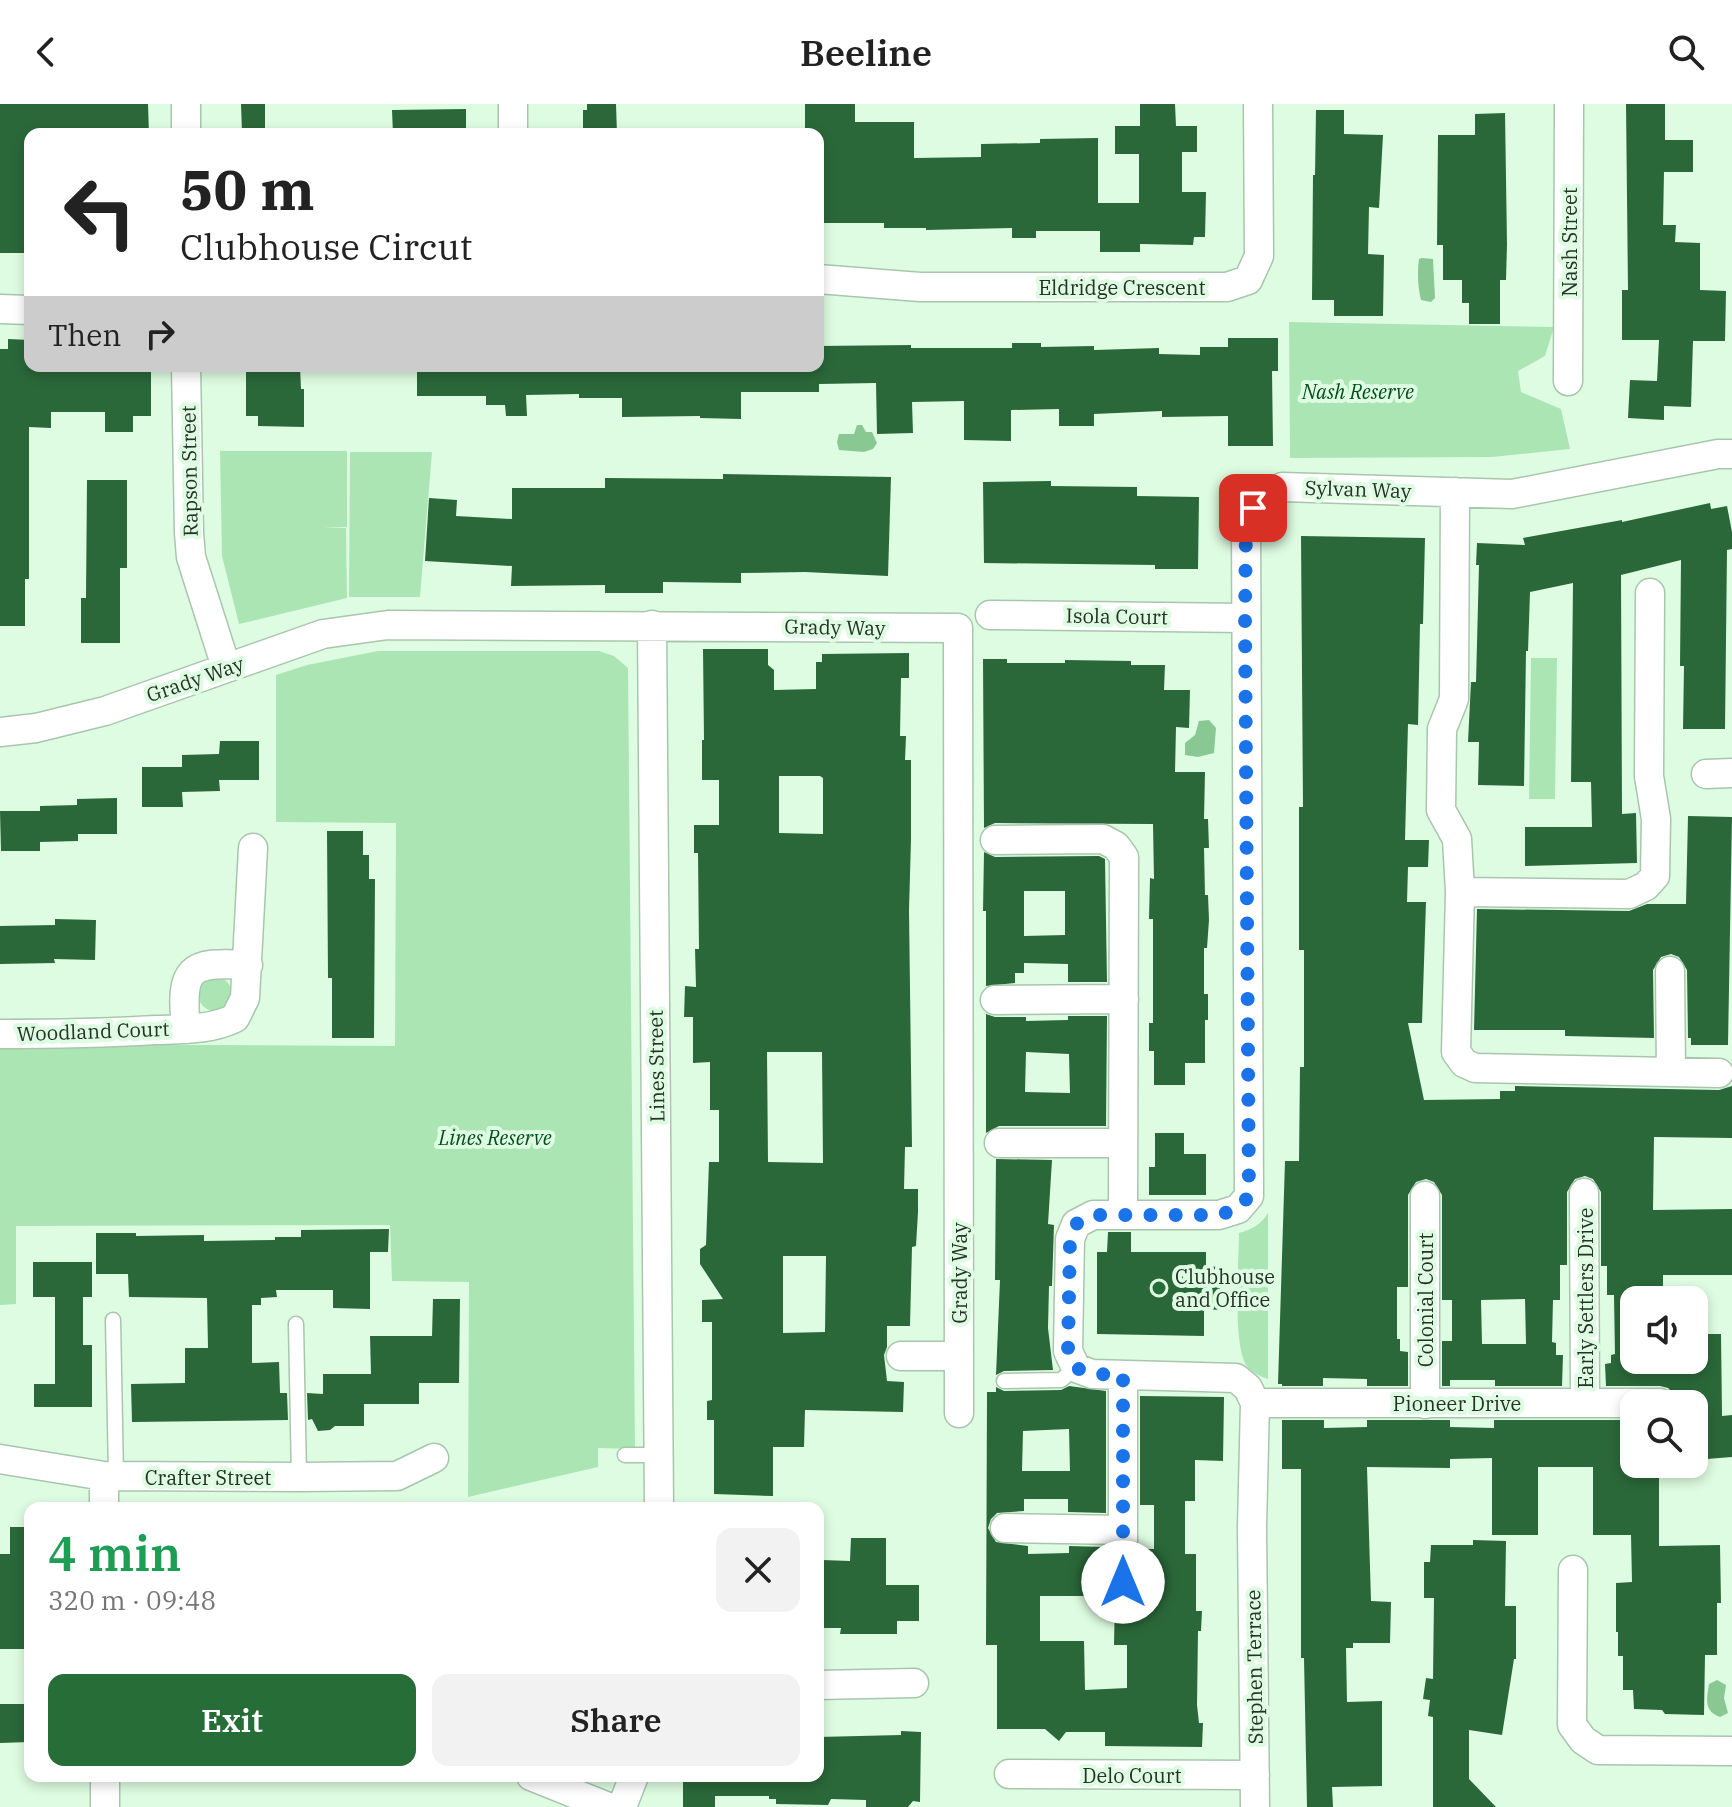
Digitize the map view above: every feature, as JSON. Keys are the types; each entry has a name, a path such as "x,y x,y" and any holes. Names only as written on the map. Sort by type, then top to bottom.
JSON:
{"street":[{"path":"186,104 186,128"},
{"path":"513,104 513,128"},
{"name":"Eldridge Crescent","path":"824,279 920,287 1227,287 1248,280 1259,256 1258,104"},
{"name":"Nash Street","path":"1568,381 1569,104"},
{"path":"0,309 24,310"},
{"name":"Rapson Street","path":"186,372 191,557 226,667"},
{"name":"Sylvan Way","path":"1076,1368 1068,1351 1070,1239 1076,1224 1093,1215 1123,1213 1219,1215 1238,1209 1249,1196 1245,618 1246,523 1253,508 1282,487 1512,494 1718,454 1732,454"},
{"path":"1455,492 1454,699 1442,729 1441,810 1457,839 1460,892 1456,1052 1464,1063 1475,1068 1719,1073"},
{"path":"1460,892 1629,894 1646,886 1655,876 1656,819 1649,776 1650,593"},
{"name":"Isola Court","path":"990,615 1245,618"},
{"name":"Grady Way","path":"0,732 36,728 105,711 323,634 388,625 958,628 959,1413"},
{"name":"Lines Street","path":"652,625 659,1502"},
{"path":"995,840 1103,839 1116,846 1124,857 1123,1213"},
{"name":"Woodland Court","path":"0,1034 100,1034 186,1029 213,1026 235,1018 245,998 253,848"},
{"name":"Woodland Court","path":"186,1029 183,994 187,978 197,968 211,963 248,965"},
{"path":"1670,971 1671,1072"},
{"path":"995,1000 1124,999"},
{"path":"999,1143 1122,1143"},
{"name":"Early Settlers Drive","path":"1584,1193 1585,1402"},
{"name":"Colonial Court","path":"1425,1196 1425,1404"},
{"path":"901,1356 959,1356"},
{"path":"1076,1368 1092,1374 1236,1378 1248,1388 1255,1403"},
{"path":"1123,1375 1123,1582"},
{"name":"Pioneer Drive","path":"1255,1403 1620,1402"},
{"name":"Stephen Terrace","path":"1255,1403 1252,1527 1255,1807"},
{"name":"Crafter Street","path":"0,1459 110,1476 299,1477 397,1476 434,1458"},
{"path":"105,1502 110,1476"},
{"path":"1005,1528 1123,1530"},
{"path":"1573,1570 1572,1725 1583,1740 1598,1750 1732,1751"},
{"path":"824,1685 914,1683"},
{"name":"Delo Court","path":"1009,1774 1255,1775"},
{"path":"105,1782 105,1807"},
{"path":"546,1782 608,1807"},
{"path":"622,1807 632,1782"}],"lane":[{"name":"Crafter Street","path":"110,1476 113,1320"},
{"name":"Crafter Street","path":"296,1324 299,1477"},
{"path":"1004,1381 1061,1380 1076,1368"},
{"path":"625,1455 660,1455"}],"green space":[{"name":"Nash Reserve","path":"1289,322 1554,327 1545,356 1518,371 1521,392 1561,409 1570,449 1492,457 1290,458"},
{"path":"220,451 347,451 347,527 323,528 346,528 347,598 239,624 222,556"},
{"path":"350,452 432,452 420,597 349,597"},
{"name":"Lines Reserve","path":"378,651 599,651 614,656 628,668 635,1449 598,1448 598,1467 468,1497 469,1282 392,1281 390,1225 16,1226 16,1304 0,1305 0,1044 395,1046 396,823 276,822 276,675 307,665"},
{"path":"1531,658 1557,658 1555,799 1529,799"},
{"path":"215,977 227,982 232,994 227,1006 215,1011 203,1006 198,994 203,982"},
{"path":"1268,1213 1268,1379 1251,1370 1242,1356 1237,1302 1239,1233 1256,1226"}],"shaded area":[{"path":"1419,259 1433,259 1435,298 1431,302 1421,300 1418,269"},
{"path":"857,425 862,425 866,432 872,432 877,443 873,449 864,452 839,450 839,434 854,434"},
{"path":"1209,720 1216,728 1214,753 1198,757 1185,755 1185,743 1195,735 1199,721"},
{"path":"1717,1680 1726,1685 1724,1698 1728,1713 1720,1717 1707,1704 1709,1684"}],"building":[{"path":"0,104 148,104 149,128 24,128 24,253 0,253"},
{"path":"241,104 265,104 265,128 242,128"},
{"path":"587,104 616,104 617,128 583,128 583,110 587,110"},
{"path":"805,104 855,104 855,122 914,122 914,158 981,157 981,144 1098,138 1098,203 1139,203 1139,154 1115,154 1115,126 1140,126 1140,104 1175,104 1176,126 1197,126 1197,152 1182,152 1182,192 1206,192 1205,237 1194,237 1193,245 1140,244 1140,252 1100,252 1100,231 1036,231 1036,238 1012,238 1012,228 926,230 884,228 884,223 824,223 824,128 805,128"},
{"path":"1626,104 1665,104 1665,140 1693,140 1693,172 1664,172 1663,225 1676,225 1675,242 1700,243 1700,290 1726,291 1725,341 1693,341 1691,407 1664,406 1664,420 1628,418 1630,380 1657,381 1659,340 1622,340 1622,290 1628,290"},
{"path":"466,109 466,128 393,128 392,110"},
{"path":"1316,110 1344,110 1344,134 1383,135 1379,208 1369,207 1368,254 1384,255 1383,316 1334,316 1334,300 1312,300"},
{"path":"1505,113 1507,244 1506,280 1500,280 1500,324 1469,324 1469,303 1462,303 1462,280 1443,280 1443,245 1437,245 1438,135 1475,135 1475,114"},
{"path":"1228,338 1278,338 1278,371 1272,371 1273,446 1228,446 1228,416 1162,417 1162,411 1094,414 1094,426 1059,426 1059,409 1011,410 1011,441 964,440 964,401 912,402 913,433 877,434 876,383 819,384 819,392 741,392 741,419 622,417 622,398 579,398 579,394 526,395 527,416 506,416 505,405 486,405 486,396 417,396 417,372 824,372 824,346 1012,348 1012,343 1041,343 1041,347 1094,346 1094,350 1159,348 1159,354 1200,355 1200,347 1228,347"},
{"path":"8,339 24,340 24,372 151,372 151,416 133,416 133,432 105,432 105,412 51,412 51,428 29,427 29,579 25,579 25,626 0,626 0,349 8,349"},
{"path":"246,372 300,372 301,389 304,389 304,427 258,426 258,416 246,416"},
{"path":"723,474 891,477 888,576 741,573 741,583 663,582 663,593 605,593 605,585 511,586 512,566 425,561 429,498 457,500 456,516 512,519 512,488 605,488 605,478 723,479"},
{"path":"87,480 127,480 127,568 120,568 120,643 81,643 81,598 86,598"},
{"path":"1051,481 1051,486 1137,487 1137,496 1199,497 1198,569 1155,569 1155,565 984,563 983,482"},
{"path":"1710,503 1711,509 1727,506 1732,532 1732,549 1727,550 1725,729 1683,729 1681,560 1621,575 1622,814 1636,813 1637,863 1525,866 1525,827 1592,827 1591,782 1571,782 1573,583 1530,592 1524,786 1478,785 1479,742 1468,742 1471,682 1476,682 1477,543 1525,545 1523,538 1622,522"},
{"path":"1301,536 1425,538 1418,725 1408,724 1405,840 1429,840 1428,867 1408,867 1407,902 1426,902 1422,1023 1408,1023 1424,1100 1500,1099 1500,1091 1515,1091 1515,1086 1719,1090 1732,1086 1732,1138 1654,1137 1653,1210 1732,1209 1732,1275 1663,1275 1663,1286 1620,1286 1620,1374 1708,1374 1708,1334 1721,1334 1722,1416 1732,1415 1732,1457 1708,1459 1708,1390 1606,1386 1605,1364 1611,1363 1611,1355 1615,1354 1614,1295 1607,1295 1607,1266 1601,1266 1601,1192 1593,1179 1585,1176 1575,1179 1567,1192 1567,1265 1560,1265 1560,1300 1553,1300 1552,1342 1556,1343 1556,1355 1563,1355 1562,1386 1495,1386 1495,1380 1450,1380 1450,1386 1442,1386 1442,1341 1452,1341 1452,1300 1442,1300 1442,1195 1434,1182 1426,1179 1416,1182 1408,1195 1408,1287 1397,1287 1397,1339 1400,1339 1400,1351 1408,1352 1408,1386 1367,1386 1367,1379 1323,1378 1323,1386 1278,1384 1285,1161 1299,1161 1300,1067 1304,1067 1304,950 1299,950 1299,807 1303,807","holes":["1525,1299 1526,1344 1482,1344 1481,1300"]},
{"path":"703,649 768,649 768,665 774,670 774,690 816,689 816,662 822,662 822,654 909,653 909,678 901,678 900,736 906,736 905,760 911,760 912,1147 905,1147 904,1189 918,1189 918,1212 916,1246 912,1247 910,1326 887,1326 884,1355 887,1381 904,1382 903,1412 805,1410 804,1447 773,1447 773,1496 714,1494 714,1420 707,1420 707,1401 712,1400 712,1322 702,1322 702,1300 723,1299 700,1264 700,1249 706,1245 709,1162 719,1162 719,1110 710,1110 710,1062 693,1063 693,1017 684,1017 685,986 696,987 695,949 699,949 698,853 694,853 694,825 719,825 719,780 702,780","holes":["779,776 823,778 823,834 779,833","767,1052 822,1052 823,1163 768,1162","783,1256 826,1256 825,1332 783,1333"]},
{"path":"983,659 1007,659 1007,663 1065,663 1065,660 1165,665 1164,690 1190,690 1189,728 1176,727 1175,772 1205,772 1204,819 1208,819 1209,848 1204,848 1205,895 1208,895 1209,920 1207,948 1204,948 1204,994 1208,994 1208,1020 1205,1020 1205,1063 1185,1063 1185,1085 1154,1085 1154,1051 1149,1051 1149,1023 1153,1023 1153,919 1149,919 1150,878 1154,879 1153,824 995,823 984,828"},
{"path":"220,741 259,741 259,780 219,780 220,791 182,792 183,807 142,807 142,767 182,767 182,755 219,754"},
{"path":"117,798 117,834 78,834 78,841 40,842 40,851 1,851 0,811 40,811 40,806 77,805 77,799"},
{"path":"1688,816 1732,817 1728,1045 1691,1045 1691,1038 1688,1038 1687,970 1679,957 1671,954 1661,957 1653,970 1654,1038 1565,1036 1565,1030 1474,1030 1477,909 1629,911 1647,904 1686,904"},
{"path":"327,831 363,831 363,855 369,855 369,879 375,879 374,1038 332,1038 332,978 328,978"},
{"path":"984,852 995,857 1099,856 1105,859 1107,982 1068,982 1068,964 1024,963 1024,973 1015,973 1015,983 986,986 986,911 983,911","holes":["1024,891 1065,891 1065,935 1024,936"]},
{"path":"55,919 96,920 95,960 54,959 55,963 0,964 0,926 55,925"},
{"path":"986,1014 1026,1017 1026,1021 1068,1020 1068,1016 1107,1016 1106,1126 999,1126 986,1133","holes":["1026,1052 1069,1054 1070,1093 1025,1092"]},
{"path":"1155,1133 1184,1133 1184,1154 1206,1154 1206,1195 1149,1195 1149,1167 1155,1167"},
{"path":"996,1159 1052,1160 1048,1224 1054,1225 1048,1328 1053,1370 1004,1371 996,1375 1000,1280 995,1280"},
{"path":"389,1229 388,1252 370,1252 370,1309 333,1308 333,1290 276,1290 277,1297 261,1298 261,1305 252,1305 252,1363 279,1362 280,1393 287,1393 288,1420 132,1422 131,1384 185,1383 185,1348 208,1348 207,1298 129,1297 128,1274 96,1274 96,1233 204,1235 204,1241 275,1240 275,1237 301,1237 301,1230"},
{"name":"Clubhouse and Office","path":"1108,1232 1131,1232 1131,1252 1206,1252 1206,1266 1220,1267 1220,1310 1204,1309 1204,1336 1097,1334 1097,1252 1107,1252"},
{"path":"33,1262 92,1262 92,1297 83,1297 83,1345 92,1345 92,1407 34,1407 34,1384 55,1384 55,1297 33,1297"},
{"path":"433,1299 460,1299 459,1383 419,1383 419,1404 364,1404 364,1426 335,1426 330,1430 318,1431 312,1419 308,1420 307,1393 323,1394 323,1374 371,1374 370,1336 432,1336"},
{"path":"1069,1386 1106,1391 1106,1513 1068,1512 1068,1499 1024,1499 1024,1511 997,1513 988,1528 996,1542 1028,1546 1028,1554 1069,1553 1069,1546 1106,1547 1106,1583 1114,1596 1040,1596 1040,1641 1084,1641 1085,1690 1127,1688 1127,1645 1114,1645 1115,1597 1124,1599 1137,1591 1140,1549 1154,1549 1154,1505 1140,1505 1140,1396 1224,1397 1223,1461 1195,1460 1195,1501 1185,1501 1185,1554 1196,1554 1196,1611 1202,1611 1201,1631 1198,1631 1197,1705 1199,1723 1203,1723 1202,1747 1105,1746 1105,1732 1066,1732 1059,1741 1045,1729 997,1729 997,1645 986,1645 987,1392 996,1392 996,1387 1004,1391 1061,1390","holes":["1069,1429 1070,1471 1022,1471 1023,1431"]},
{"path":"1282,1420 1324,1420 1324,1428 1367,1427 1367,1420 1450,1420 1450,1427 1494,1428 1494,1420 1620,1420 1620,1478 1659,1478 1659,1546 1720,1545 1721,1603 1717,1603 1717,1655 1705,1655 1704,1715 1634,1709 1633,1690 1623,1690 1623,1656 1618,1656 1616,1632 1616,1583 1632,1582 1631,1535 1593,1535 1593,1467 1538,1467 1538,1535 1492,1535 1492,1458 1450,1459 1450,1468 1367,1467 1371,1601 1391,1602 1390,1643 1353,1643 1353,1648 1346,1648 1347,1702 1382,1701 1382,1786 1332,1787 1333,1807 1307,1807 1304,1658 1301,1658 1301,1469 1282,1469"},
{"path":"10,1527 24,1527 24,1649 0,1649 0,1554 10,1554"},
{"path":"851,1538 886,1538 886,1585 919,1585 919,1621 897,1621 897,1634 840,1634 841,1628 824,1628 824,1560 850,1561"},
{"path":"1473,1540 1506,1541 1505,1606 1516,1606 1516,1659 1502,1735 1469,1730 1469,1779 1496,1807 1433,1807 1433,1717 1428,1716 1430,1700 1423,1699 1426,1678 1433,1679 1434,1598 1424,1598 1424,1562 1430,1562 1431,1545 1473,1545"},
{"path":"0,1704 24,1704 24,1742 0,1743"},
{"path":"901,1731 921,1732 920,1802 913,1801 908,1807 866,1807 866,1800 831,1799 828,1805 776,1804 776,1799 769,1799 769,1796 715,1796 715,1807 683,1807 683,1782 824,1782 824,1737 901,1735"}],"place":[{"name":"Clubhouse and Office","path":"1159,1288"}],"route":[{"path":"1123,1582 1123,1375 1092,1374 1076,1368 1068,1351 1070,1239 1076,1224 1093,1215 1219,1215 1238,1209 1249,1196 1245,618 1246,523 1253,508"}]}
